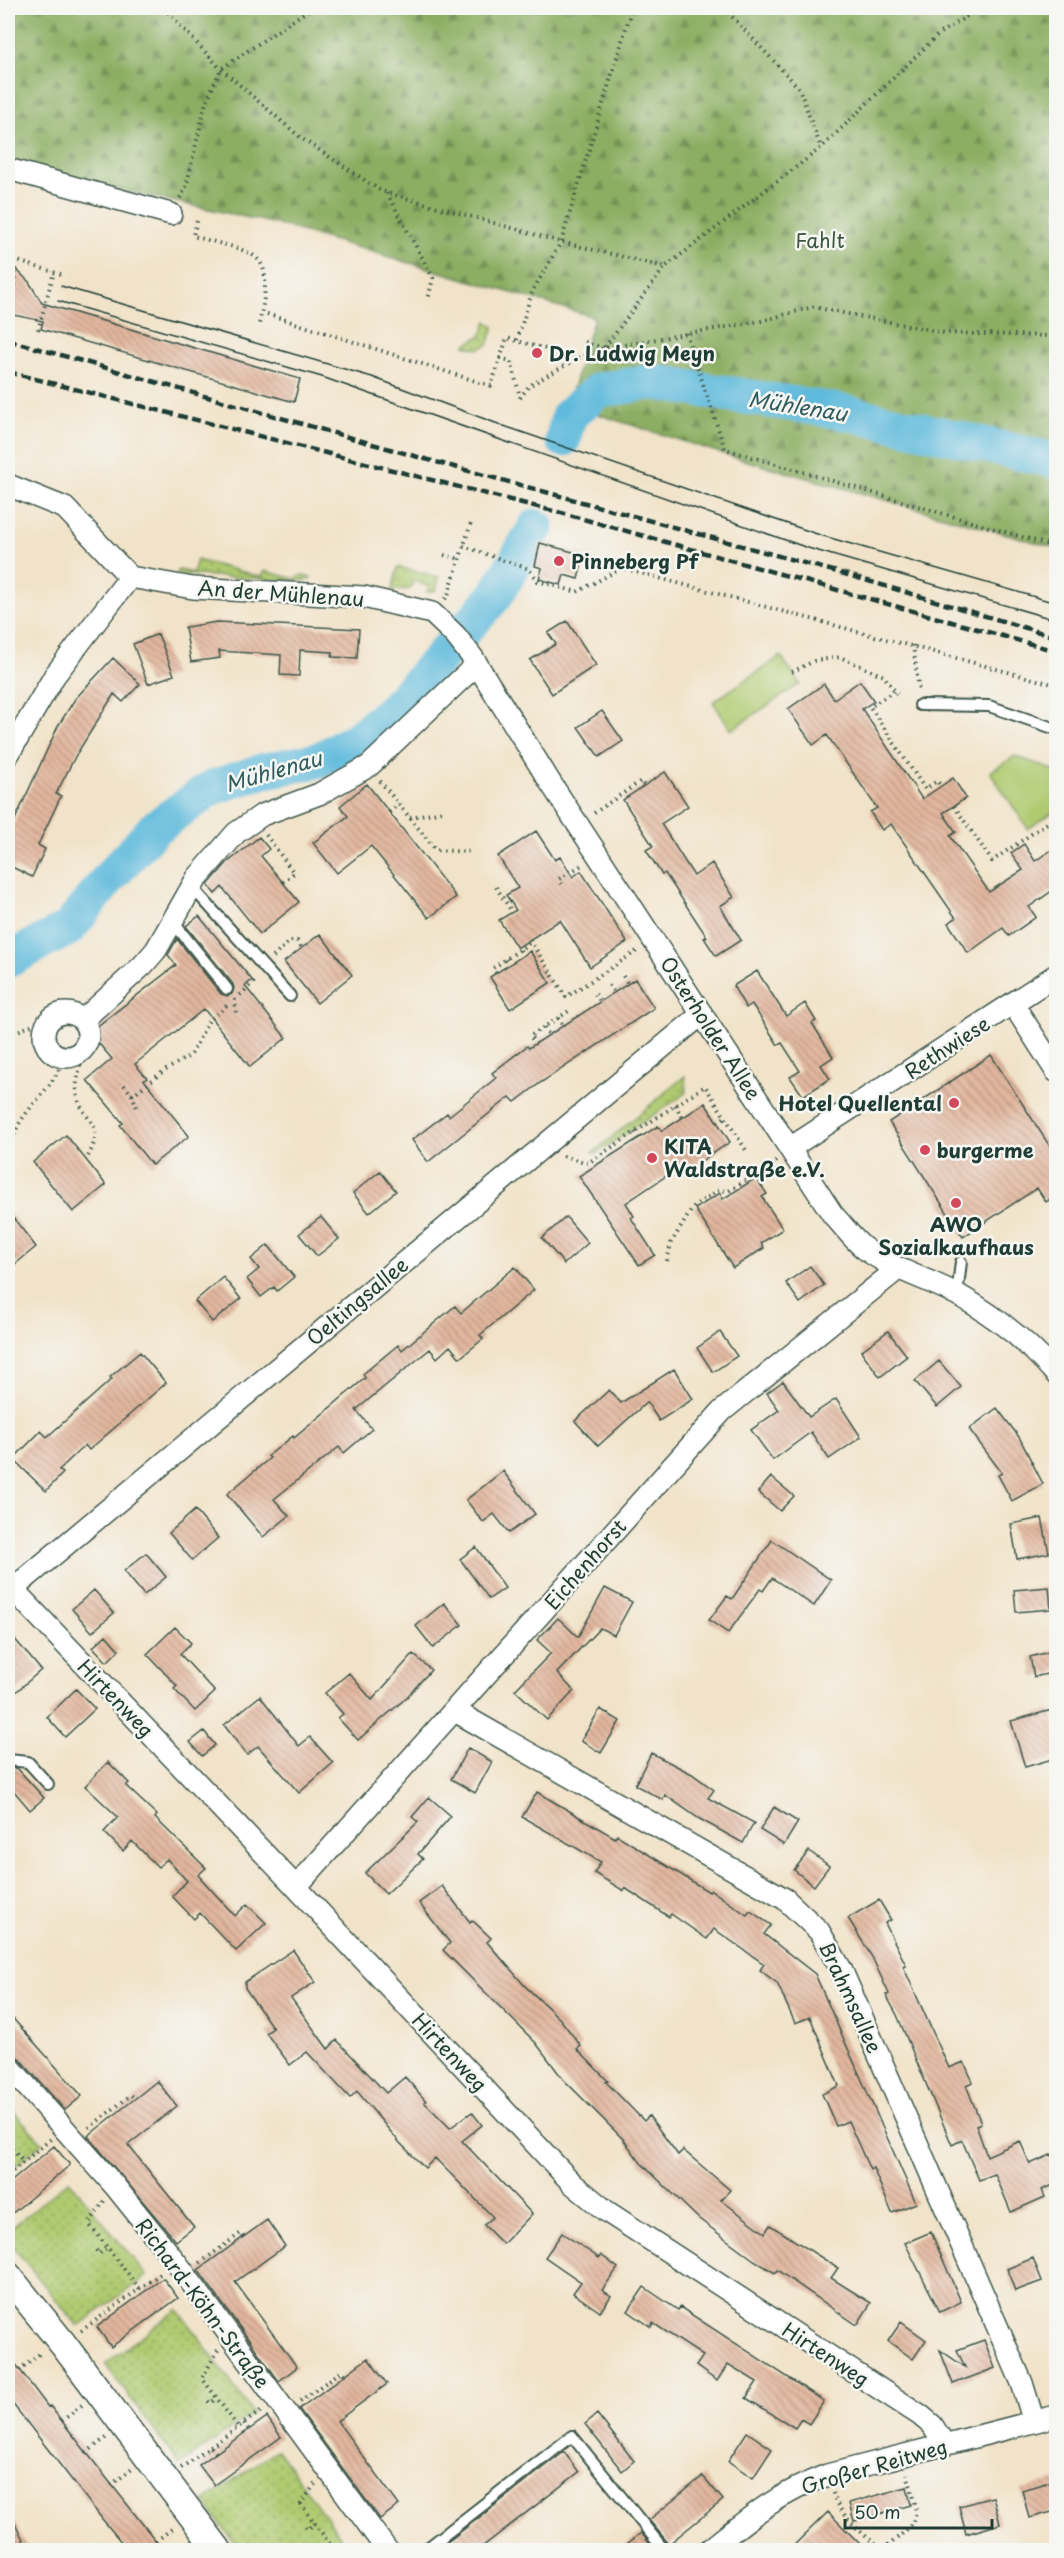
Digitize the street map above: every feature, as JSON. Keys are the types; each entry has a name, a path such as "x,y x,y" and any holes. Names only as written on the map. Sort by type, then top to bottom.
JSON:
{"street":[{"path":"8,170 171,214"},
{"path":"8,485 65,508 130,577 55,675 8,755"},
{"name":"An der Mühlenau","path":"130,577 193,588 364,597 432,613"},
{"name":"Osterholder Allee","path":"432,613 455,635 475,661 597,855 833,1215 864,1248 899,1268 957,1294 995,1317 1027,1342 1056,1374"},
{"path":"83,1020 143,965 156,950 192,887 236,833 262,815 319,794 369,766 393,746 475,661"},
{"name":"Rethwiese","path":"792,1150 1056,975"},
{"path":"1013,1004 1056,1071"},
{"path":"62,1013 70,1013 83,1020 88,1033 85,1048 71,1055 52,1053 44,1041 48,1022 62,1013"},
{"name":"Oeltingsallee","path":"9,1589 702,1014"},
{"name":"Eichenhorst","path":"296,1887 722,1411 899,1268"},
{"name":"Hirtenweg","path":"9,1589 296,1887 573,2184 606,2211 920,2415 932,2425 945,2445"},
{"name":"Brahmsallee","path":"455,1710 785,1899 819,1931 841,1969 865,2023 1022,2383 1034,2422"},
{"name":"Richard-Köhn-Straße","path":"8,2065 70,2133 181,2268 387,2550"},
{"path":"8,2276 63,2344 218,2550"},
{"name":"Großer Reitweg","path":"709,2550 765,2505 794,2488 827,2475 1056,2416"}],"lane":[{"path":"920,705 989,706 1056,729"},
{"path":"192,887 290,996"},
{"path":"173,922 227,989"},
{"path":"957,1294 961,1262"},
{"path":"8,1760 28,1762 48,1784"},
{"path":"425,2550 572,2436 664,2550"}],"path":[{"path":"164,8 221,69 301,138 387,193 561,242 665,267"},
{"path":"186,187 206,102 221,69 311,8"},
{"path":"517,340 532,292 561,242 632,8"},
{"path":"724,8 799,88 821,148"},
{"path":"605,348 665,267 821,148 940,33 981,8"},
{"path":"387,193 433,278 428,299"},
{"path":"197,221 193,236 252,253 260,261 265,272 266,292 259,324"},
{"path":"8,258 63,275"},
{"path":"8,271 15,273"},
{"path":"38,330 54,272"},
{"path":"8,291 15,273"},
{"path":"11,321 15,273"},
{"path":"500,358 511,361 520,398 529,386 578,358 605,348 750,323 813,307 945,333 1056,336"},
{"path":"267,314 491,386 507,338 578,358"},
{"path":"686,333 725,449 1056,547"},
{"path":"585,342 605,348"},
{"path":"432,613 448,595 471,523"},
{"path":"464,546 529,569 538,581 577,592 622,568 1056,685"},
{"path":"444,555 460,559"},
{"path":"913,645 920,705"},
{"path":"792,672 814,661 840,657 884,676 895,692 870,707 925,789 937,781 941,786"},
{"path":"369,766 436,850 470,852"},
{"path":"577,824 641,782 644,786"},
{"path":"389,812 399,804"},
{"path":"954,806 992,861 1056,817"},
{"path":"410,817 442,811"},
{"path":"254,820 294,873 283,882"},
{"path":"562,884 560,879 597,855"},
{"path":"496,887 512,912"},
{"path":"496,973 493,968 531,941 567,997 653,940"},
{"path":"519,950 523,956"},
{"path":"506,959 510,964"},
{"path":"623,976 628,984"},
{"path":"609,985 614,993"},
{"path":"595,994 601,1002"},
{"path":"132,1095 164,1071 191,1055 209,1020 235,999"},
{"path":"536,1044 531,1036 569,1011"},
{"path":"558,1018 563,1026"},
{"path":"8,1035 35,1024 48,1022"},
{"path":"544,1027 549,1035"},
{"path":"8,1164 14,1134 71,1055 81,1060 76,1089 78,1101 97,1130 95,1145 86,1160"},
{"path":"124,1085 132,1095 138,1110"},
{"path":"539,1149 588,1163 597,1160 705,1086 746,1150"},
{"path":"675,1105 684,1118"},
{"path":"718,1122 725,1117"},
{"path":"635,1132 639,1139"},
{"path":"721,1197 792,1150"},
{"path":"667,1262 671,1243 694,1206 719,1190 729,1191"},
{"path":"8,2175 32,2155 70,2133 111,2114 131,2095 135,2099"},
{"path":"8,2144 24,2162"},
{"path":"32,2155 37,2160"},
{"path":"114,2185 88,2224 142,2289"},
{"path":"63,2344 111,2313 142,2289 220,2251 241,2233 244,2237"},
{"path":"96,2250 99,2254 107,2247"},
{"path":"229,2335 202,2378 238,2427"},
{"path":"166,2479 244,2423 321,2389 342,2371 345,2375"},
{"path":"208,2401 210,2403 217,2398"},
{"path":"244,2423 249,2430"},
{"path":"211,2447 216,2454"},
{"path":"827,2475 836,2504 841,2511 882,2550 913,2525 917,2508 902,2456"},
{"path":"326,2469 301,2504 334,2550"},
{"path":"306,2526 308,2529 315,2523"}],"green space":[{"name":"Fahlt","path":"8,8 1056,8 1056,548 733,457 568,405 594,317 277,224 8,165"},
{"path":"487,321 494,327 488,345 477,349 465,345 482,335"},
{"path":"197,560 262,577 264,571 295,579 301,575 311,578 304,581 177,574 178,570 193,573"},
{"path":"398,567 439,577 436,590 427,592 428,586 413,581 410,589 392,590"},
{"path":"781,656 800,684 731,730 713,702"},
{"path":"1015,756 1056,771 1056,810 1028,829 990,772"},
{"path":"685,1076 686,1093 597,1153 593,1153"},
{"path":"8,2105 42,2143 8,2172"},
{"path":"69,2180 147,2276 78,2326 8,2241 8,2231"},
{"path":"178,2309 253,2413 180,2465 105,2364"},
{"path":"277,2449 349,2550 240,2550 204,2502"}],"building":[{"path":"8,261 29,282 42,303 300,379 294,402 41,329 43,321 8,314"},
{"name":"Pinneberg Pf","path":"540,543 584,555 578,579 564,575 561,585 539,579 542,568 535,566"},
{"path":"567,621 596,665 552,694 530,660 556,644 548,633"},
{"path":"217,622 359,629 357,658 332,657 333,652 300,650 299,676 280,675 281,655 219,651 220,658 191,662 185,627"},
{"path":"158,634 174,675 148,684 133,644"},
{"path":"113,658 140,684 123,702 114,694 76,755 56,794 61,796 38,845 45,849 32,877 8,865 8,835 58,726 75,699"},
{"path":"860,681 874,701 862,709 922,799 953,778 966,798 943,813 956,832 950,836 989,892 1023,870 1011,853 1024,844 1035,861 1056,847 1056,888 1029,907 1036,917 1009,936 1003,928 968,953 948,923 956,918 891,824 882,830 870,812 877,808 827,735 813,745 788,709 824,684 834,699"},
{"path":"602,711 623,741 599,757 578,727"},
{"path":"665,772 688,806 661,824 694,876 712,863 734,897 720,906 741,940 716,956 704,938 707,937 665,873 662,875 646,850 653,846 623,800"},
{"path":"367,784 456,897 429,918 371,846 337,873 313,843 348,816 340,806"},
{"path":"536,831 555,860 560,857 573,877 581,871 627,942 590,967 560,920 517,948 499,920 516,910 506,895 518,888 498,856"},
{"path":"259,837 269,849 261,856 299,902 260,934 222,887 215,894 208,885 227,863"},
{"path":"199,916 252,980 245,986 286,1038 250,1067 204,1009 135,1064 147,1078 144,1080 189,1136 152,1165 120,1125 123,1123 87,1080 112,1059 94,1038 95,1028 176,965 168,955 177,939 221,994 228,996 232,994 233,984 186,926"},
{"path":"320,934 352,975 317,1003 284,962"},
{"path":"530,951 550,983 510,1009 490,977"},
{"path":"757,971 786,1016 805,1003 816,1021 812,1023 833,1057 821,1065 830,1079 803,1096 790,1077 800,1071 782,1043 778,1045 752,1004 746,1008 733,986"},
{"path":"635,979 654,1008 515,1102 510,1097 428,1162 412,1140 447,1113 449,1116 496,1078 492,1073 527,1046 529,1048"},
{"path":"991,1055 1056,1156 1056,1195 1046,1202 1037,1188 963,1237 889,1122"},
{"path":"705,1103 730,1142 688,1170 684,1164 626,1203 634,1216 631,1218 655,1255 639,1265 579,1176 658,1126 662,1131"},
{"path":"66,1135 106,1185 73,1212 33,1162"},
{"path":"380,1171 396,1191 369,1213 353,1193"},
{"path":"756,1178 767,1194 762,1197 783,1229 761,1243 764,1248 733,1268 695,1209 720,1193 723,1199"},
{"path":"8,1211 36,1247 8,1270"},
{"path":"321,1217 339,1239 317,1256 299,1234"},
{"path":"566,1217 588,1243 564,1264 542,1238"},
{"path":"268,1245 294,1277 277,1291 274,1287 261,1297 247,1279 259,1269 251,1259"},
{"path":"810,1266 824,1285 800,1303 786,1283"},
{"path":"515,1267 534,1290 480,1335 483,1339 460,1358 450,1346 437,1358 430,1349 356,1410 372,1429 344,1453 339,1447 274,1499 289,1516 263,1537 227,1494 270,1458 268,1456 293,1436 294,1438 365,1378 363,1374 398,1345 402,1350 455,1306 461,1313"},
{"path":"223,1277 241,1299 212,1322 195,1301"},
{"path":"888,1331 907,1356 880,1377 861,1351"},
{"path":"720,1332 737,1356 713,1372 697,1348"},
{"path":"140,1352 166,1383 89,1450 85,1445 59,1470 63,1473 46,1491 13,1459 41,1431 47,1437"},
{"path":"939,1361 961,1387 937,1407 915,1381"},
{"path":"674,1369 693,1399 659,1421 647,1402 598,1446 575,1421 609,1390 621,1403"},
{"path":"783,1381 809,1417 836,1399 861,1437 829,1459 811,1432 773,1460 751,1430 779,1410 767,1393"},
{"path":"997,1408 1019,1437 1043,1484 1012,1501 998,1475 1002,1473 969,1429"},
{"path":"503,1471 535,1514 509,1533 494,1514 483,1522 466,1500"},
{"path":"771,1477 794,1496 780,1511 758,1492"},
{"path":"195,1510 218,1538 192,1560 169,1533"},
{"path":"1042,1518 1049,1553 1017,1559 1011,1524"},
{"path":"772,1540 831,1580 814,1606 772,1578 763,1591 760,1589 728,1633 709,1620 727,1596 732,1599"},
{"path":"476,1547 505,1588 489,1599 460,1559"},
{"path":"146,1553 166,1577 144,1595 124,1571"},
{"path":"1049,1587 1051,1609 1016,1612 1014,1590"},
{"path":"605,1588 632,1602 614,1635 600,1628 557,1673 574,1691 547,1720 515,1690 551,1653 537,1640 558,1618 578,1637"},
{"path":"94,1590 114,1613 92,1632 72,1609"},
{"path":"444,1603 462,1625 433,1648 416,1626"},
{"path":"175,1627 191,1643 180,1654 215,1692 195,1711 174,1689 177,1686 147,1654"},
{"path":"8,1631 41,1670 8,1699"},
{"path":"106,1635 119,1650 107,1662 93,1647"},
{"path":"1056,1650 1056,1672 1034,1677 1030,1657"},
{"path":"413,1654 431,1670 406,1698 358,1740 338,1718 343,1714 325,1693 349,1673 372,1700"},
{"path":"76,1689 95,1709 65,1737 47,1717"},
{"path":"260,1696 299,1746 310,1737 333,1763 299,1793 258,1746 247,1755 224,1725"},
{"path":"600,1709 620,1721 601,1753 581,1741"},
{"path":"1052,1710 1056,1725 1056,1758 1025,1767 1011,1721"},
{"path":"204,1731 215,1745 202,1756 190,1742"},
{"path":"468,1748 492,1762 475,1793 451,1779"},
{"path":"651,1753 692,1774 714,1790 708,1798 754,1823 743,1843 698,1818 665,1795 663,1800 635,1785"},
{"path":"108,1762 129,1783 126,1786 157,1815 155,1818 206,1868 198,1875 235,1916 247,1904 266,1923 236,1951 200,1913 194,1919 172,1896 187,1881 167,1859 158,1867 132,1841 123,1851 104,1832 118,1817 85,1786"},
{"path":"13,1768 18,1769 44,1798 30,1810 8,1784 8,1773"},
{"path":"537,1792 615,1838 617,1835 709,1892 711,1890 747,1915 750,1911 771,1925 764,1934 815,1974 916,2203 892,2213 873,2168 870,2170 848,2121 836,2126 822,2094 839,2086 810,2017 795,2023 777,1983 760,1970 764,1964 714,1929 707,1939 671,1914 669,1917 625,1888 624,1891 594,1873 601,1862 522,1817"},
{"path":"429,1797 451,1816 418,1854 423,1859 386,1894 365,1873 418,1822 412,1817"},
{"path":"774,1807 798,1822 784,1845 760,1830"},
{"path":"809,1851 829,1866 814,1886 794,1870"},
{"path":"442,1886 470,1922 472,1920 491,1938 487,1942 525,1986 560,2019 581,2046 577,2049 608,2081 606,2082 644,2121 649,2116 678,2155 683,2150 730,2190 721,2200 765,2233 770,2225 838,2268 831,2278 871,2303 857,2325 777,2270 775,2273 754,2260 699,2219 641,2163 623,2139 563,2079 536,2043 443,1950 450,1943 419,1903"},
{"path":"879,1900 891,1920 885,1923 906,1965 903,1966 949,2068 964,2062 973,2082 966,2085 981,2123 976,2125 987,2156 1020,2141 1030,2164 1053,2154 1056,2163 1056,2184 1042,2190 1045,2197 1011,2212 995,2174 979,2180 962,2140 952,2145 897,2015 886,1995 889,1994 872,1957 848,1918"},
{"path":"293,1950 315,1982 291,1998 328,2049 337,2040 386,2093 405,2077 426,2101 424,2102 450,2128 472,2112 482,2125 462,2141 532,2214 503,2244 484,2225 493,2217 435,2158 425,2168 400,2143 357,2091 350,2098 307,2052 290,2065 266,2033 273,2028 245,1988 245,1982"},
{"path":"8,2013 82,2096 65,2110 18,2057 8,2050"},
{"path":"157,2081 177,2106 128,2145 194,2227 176,2241 88,2136"},
{"path":"54,2146 70,2165 8,2217 8,2184"},
{"path":"267,2220 285,2246 235,2282 297,2367 279,2381 198,2270"},
{"path":"931,2232 961,2302 940,2312 905,2243"},
{"path":"562,2233 599,2258 601,2255 618,2268 602,2290 611,2296 600,2312 573,2293 581,2282 545,2257"},
{"path":"1033,2258 1042,2281 1015,2291 1007,2269"},
{"path":"163,2278 178,2298 111,2347 97,2327"},
{"path":"644,2287 678,2310 680,2307 824,2401 809,2424 801,2419 795,2428 746,2398 757,2382 728,2364 717,2381 696,2366 703,2356 653,2323 651,2327 628,2311"},
{"path":"901,2322 926,2340 913,2359 888,2341"},
{"path":"984,2340 995,2368 953,2384 940,2350 965,2367 957,2350"},
{"path":"8,2354 163,2550 128,2550 103,2520 8,2398"},
{"path":"368,2358 387,2384 337,2421 399,2505 380,2519 299,2409"},
{"path":"597,2414 634,2461 622,2471 585,2424"},
{"path":"267,2417 281,2437 214,2485 199,2465"},
{"path":"747,2432 772,2449 753,2478 728,2461"},
{"path":"564,2452 579,2472 478,2550 437,2550"},
{"path":"703,2476 723,2500 669,2544 649,2520"},
{"path":"1056,2480 1056,2511 1029,2518 1022,2490"},
{"path":"907,2487 911,2505 854,2521 849,2503"},
{"path":"993,2497 1000,2524 966,2534 959,2506"},
{"path":"8,2508 26,2546 16,2550 8,2550"},
{"path":"828,2512 866,2550 789,2550"},
{"path":"641,2533 655,2550 619,2550"}],"waterway":[{"name":"Mühlenau","path":"563,439 569,415 599,390 653,382 843,412 1056,461"},
{"name":"Mühlenau","path":"8,960 69,928 109,878 155,828 211,788 263,771 319,760 360,737 396,707 495,596 536,527"}],"tram line":[{"path":"61,286 372,377 501,425 820,535 1056,603"},
{"path":"58,301 322,377 808,548 1056,620"}],"railway":[{"path":"8,340 418,457 848,575 1056,637"},
{"path":"8,372 569,515 1056,651"}],"place":[{"name":"Dr. Ludwig Meyn","path":"537,353"},
{"name":"Pinneberg Pf","path":"559,561"},
{"name":"Hotel Quellental","path":"954,1103"},
{"name":"burgerme","path":"925,1150"},
{"name":"KITA Waldstraße e.V.","path":"652,1158"},
{"name":"AWO Sozialkaufhaus","path":"956,1203"}]}
